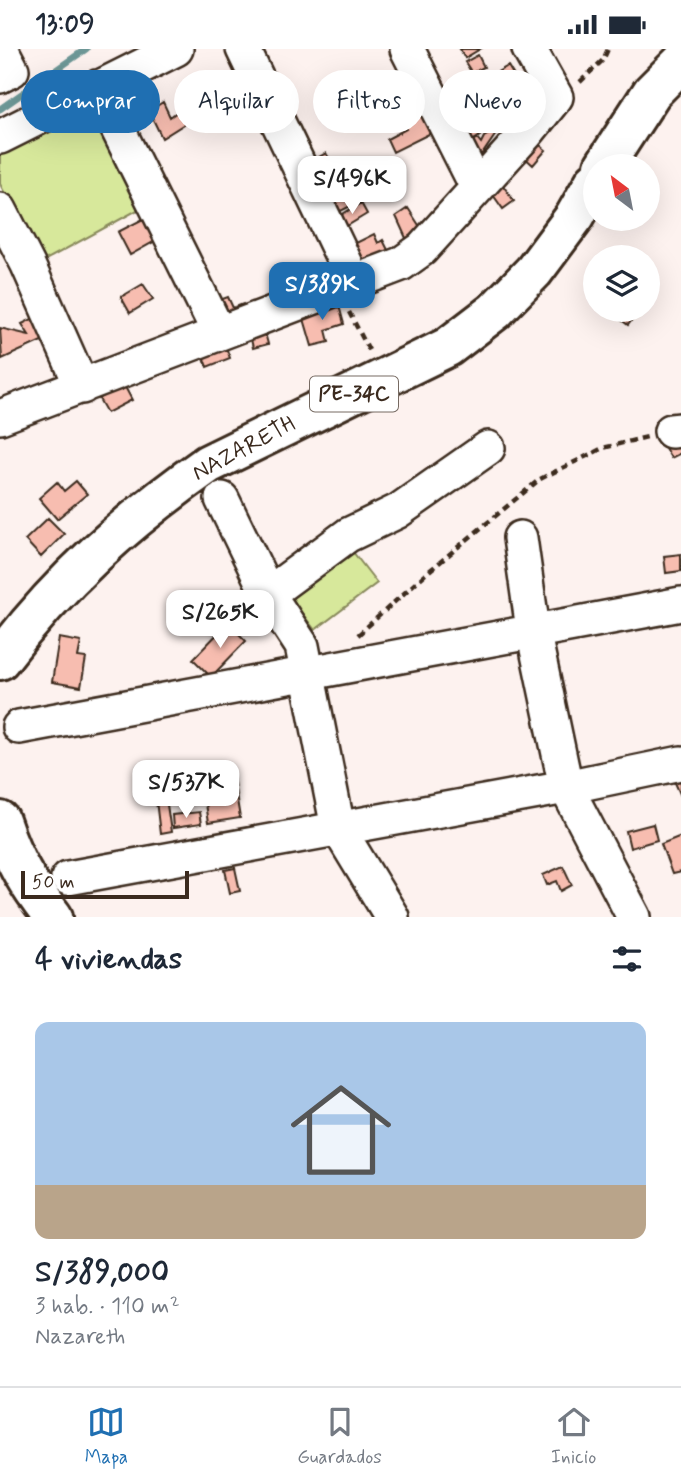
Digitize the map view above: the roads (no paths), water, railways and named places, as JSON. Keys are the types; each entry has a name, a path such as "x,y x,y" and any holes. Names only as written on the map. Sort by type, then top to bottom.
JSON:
{"main road":[{"path":"612,154 652,92 681,63"},
{"name":"NAZARETH","path":"0,660 29,621 79,569 122,528 171,490 208,464 448,347 495,311 534,271 583,202"},
{"path":"0,821 10,852 28,885 53,917"}],"street":[{"path":"0,76 12,70 1,49"},
{"path":"132,70 176,49"},
{"path":"243,49 346,286"},
{"path":"407,49 477,187"},
{"path":"0,417 401,264 422,249 568,90 529,49"},
{"path":"0,137 21,126"},
{"path":"120,133 219,333"},
{"path":"0,210 28,265 82,387"},
{"path":"268,594 348,535 398,511 488,448"},
{"path":"222,499 268,594 302,646 338,828 392,917"},
{"path":"520,538 533,631 565,787 634,917"},
{"path":"19,727 681,604"},
{"path":"68,878 565,787 681,763"}],"waterway":[{"path":"0,109 86,49"}]}
